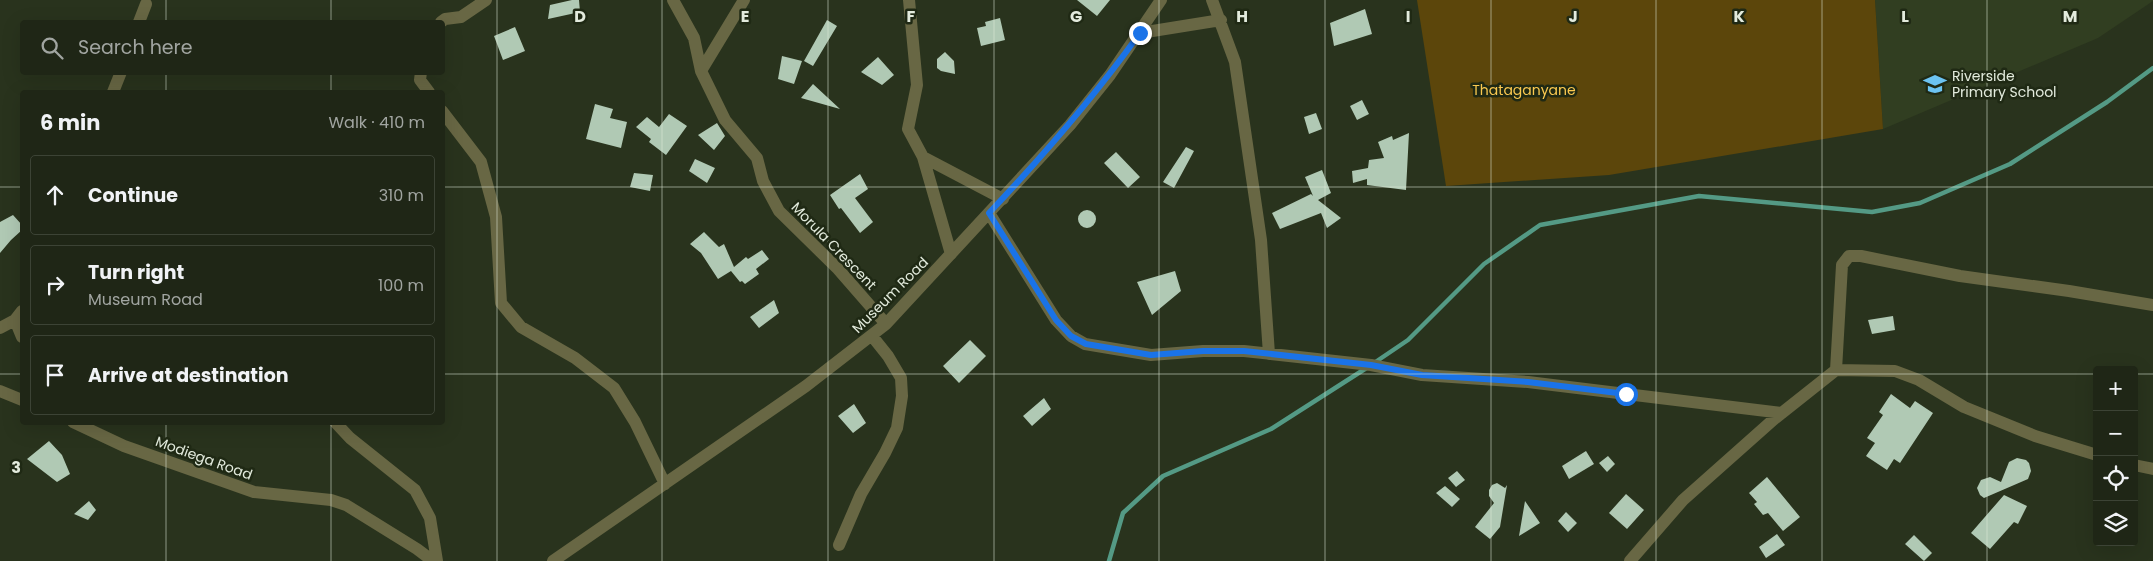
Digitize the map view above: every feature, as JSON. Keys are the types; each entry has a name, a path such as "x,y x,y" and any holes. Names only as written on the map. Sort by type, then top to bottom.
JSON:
{"street":[{"path":"444,20 461,17 486,0"},
{"name":"Morula Crescent","path":"673,0 694,38 700,72 725,120 757,158 763,181 779,211 838,269 886,324"},
{"path":"700,72 744,0"},
{"path":"909,0 917,85 908,129 923,157 951,254"},
{"name":"Museum Road","path":"553,561 806,386 886,324 1070,125 1110,75 1161,0"},
{"path":"1212,0 1235,62 1262,240 1269,354"},
{"path":"140,20 146,4"},
{"path":"1140,33 1221,20"},
{"path":"115,90 120,75"},
{"path":"421,75 420,80 428,90"},
{"path":"445,116 481,162 496,217 501,303 521,327 575,358 614,388 635,422 665,484"},
{"path":"923,157 1003,199"},
{"path":"989,213 1056,320 1071,336 1086,344 1151,355 1244,351 1371,365 1422,375 1528,382 1782,413"},
{"path":"1836,370 1842,265 1849,256 1861,256 1960,276 2070,291 2153,305"},
{"path":"0,328 19,316"},
{"path":"839,545 861,494 886,454 896,428 902,396 901,378 888,356 872,336"},
{"path":"1630,561 1683,500 1782,413 1836,370 1896,371 1920,380 1964,407 2035,436 2093,454"},
{"path":"0,391 20,399"},
{"name":"Modiega Road","path":"79,425 124,446 254,492 331,500 346,505 418,548 435,561"},
{"path":"337,425 350,438 415,490 430,518 435,561"},
{"path":"2138,466 2153,470"}],"shaded area":[{"name":"Riverside Primary School","path":"1875,0 2153,1 2098,38 1883,129"}],"green space":[{"name":"Thataganyane","path":"1417,0 1875,0 1883,129 1609,175 1446,186"}],"building":[{"path":"579,0 580,12 548,19 550,5"},
{"path":"1077,0 1110,0 1097,16"},
{"path":"1365,9 1372,34 1334,46 1330,23"},
{"path":"1000,18 1005,40 981,46 977,28 986,26 985,22"},
{"path":"827,20 837,26 813,66 804,61"},
{"path":"515,27 525,51 503,60 494,36"},
{"path":"945,52 954,61 955,74 941,71 937,68 937,59"},
{"path":"782,56 802,61 794,84 778,79"},
{"path":"878,57 894,75 882,85 861,72"},
{"path":"813,84 840,109 801,98"},
{"path":"1362,100 1369,114 1357,120 1350,106"},
{"path":"595,104 613,109 610,118 627,122 621,148 586,139"},
{"path":"1316,113 1322,129 1309,134 1304,117"},
{"path":"669,114 687,126 666,155 649,142 651,139 636,127 647,117 659,127"},
{"path":"717,123 725,136 714,150 698,135"},
{"path":"1409,133 1406,190 1367,185 1367,179 1353,183 1352,171 1368,168 1369,160 1384,158 1378,142 1392,136 1393,140"},
{"path":"1186,147 1194,151 1174,188 1163,182"},
{"path":"1116,152 1140,177 1128,188 1104,163"},
{"path":"695,159 715,168 707,183 689,171"},
{"path":"1322,170 1331,193 1318,200 1341,218 1327,228 1321,213 1280,229 1272,213 1311,194 1313,196 1305,177"},
{"path":"634,173 653,175 650,191 630,187"},
{"path":"860,174 868,189 855,198 873,222 860,233 841,208 839,209 830,195"},
{"path":"1087,210 1093,213 1096,219 1093,225 1087,228 1081,225 1078,219 1081,213"},
{"path":"13,215 20,223 20,232 0,253 0,222"},
{"path":"704,232 719,247 724,244 734,267 746,257 748,259 762,250 769,259 756,269 759,274 745,284 742,281 740,282 731,271 718,279 701,253 690,244"},
{"path":"1175,271 1181,291 1152,315 1137,282"},
{"path":"774,300 779,313 759,328 750,317"},
{"path":"1893,316 1895,330 1872,334 1868,320"},
{"path":"970,340 986,356 959,383 943,366"},
{"path":"1891,394 1910,408 1915,401 1933,413 1900,463 1894,459 1887,470 1866,456 1875,443 1867,438 1883,415 1879,412"},
{"path":"1044,398 1051,409 1032,426 1023,416"},
{"path":"854,404 866,423 853,433 838,416"},
{"path":"49,441 62,455 70,474 57,482 27,459"},
{"path":"1586,451 1594,464 1569,479 1562,466"},
{"path":"1608,456 1615,464 1607,472 1599,463"},
{"path":"2017,458 2026,460 2029,463 2031,471 2028,479 1984,498 1980,495 1977,488 1981,480 1990,477 2001,482 2009,462"},
{"path":"1457,471 1465,480 1456,487 1448,478"},
{"path":"1767,477 1800,517 1783,531 1768,513 1763,515 1754,504 1757,502 1749,493"},
{"path":"1497,483 1505,488 1507,485 1500,527 1490,539 1475,527 1494,503 1489,496 1489,490 1492,485"},
{"path":"1445,486 1460,499 1452,507 1436,493"},
{"path":"1626,494 1644,510 1627,529 1609,513"},
{"path":"2004,495 2027,506 2018,524 2014,522 1990,549 1971,533"},
{"path":"89,501 96,510 88,520 74,514"},
{"path":"1525,501 1540,523 1519,536"},
{"path":"1566,512 1577,523 1568,532 1558,521"},
{"path":"1777,534 1785,545 1766,558 1759,547"},
{"path":"1914,535 1932,553 1924,561 1905,544"}],"waterway":[{"path":"1374,363 1408,340 1484,264 1540,225 1699,196 1872,212 1920,203 2010,164 2107,102 2153,68"},
{"path":"1109,561 1123,513 1163,476 1271,429 1368,367"}],"place":[{"name":"Riverside Primary School","path":"1935,84"}],"route":[{"path":"1140,33 1110,75 1070,125 989,213 1033,286 1056,320 1071,336 1086,344 1151,355 1203,351 1244,351 1371,365 1422,375 1528,382 1626,394"}]}
